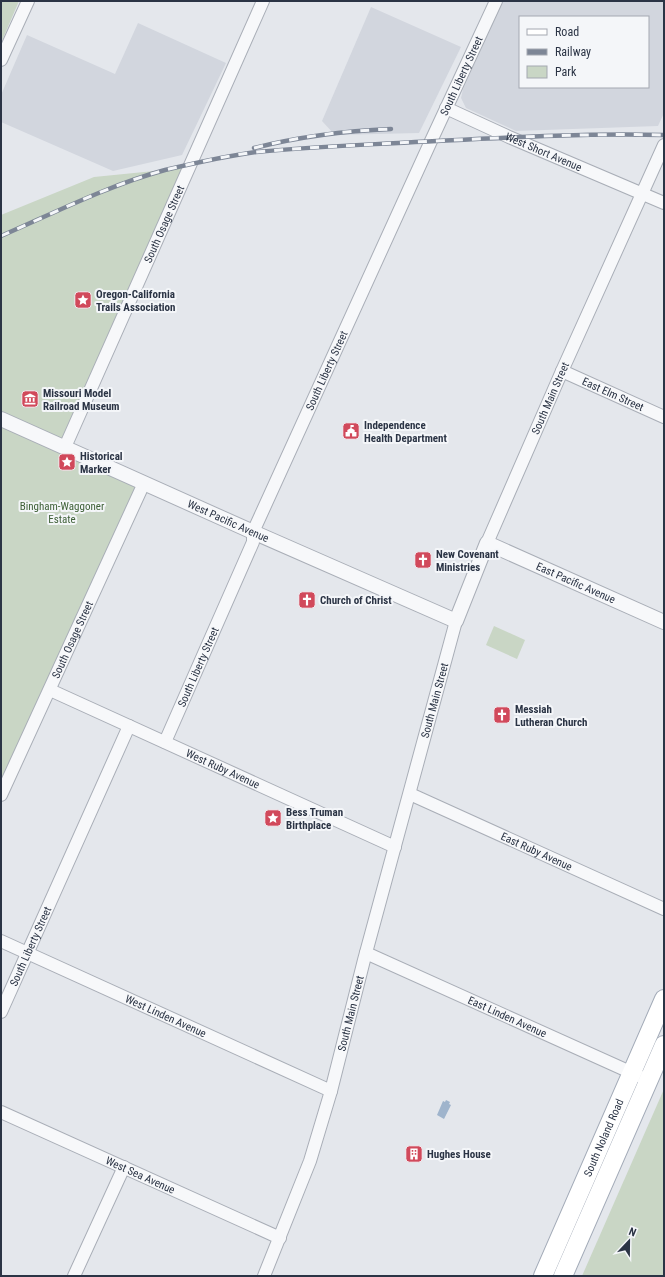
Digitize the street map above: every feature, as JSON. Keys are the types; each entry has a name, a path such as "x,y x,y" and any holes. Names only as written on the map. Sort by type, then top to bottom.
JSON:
{"main road":[{"name":"South Noland Road","path":"562,1276 640,1077 664,999"},
{"name":"South Noland Road","path":"543,1276 640,1077 664,1045"}],"street":[{"path":"1,60 28,1"},
{"name":"South Osage Street","path":"65,448 263,1"},
{"name":"South Liberty Street","path":"165,742 253,542 254,532 496,1"},
{"name":"West Short Avenue","path":"446,108 509,137 664,203"},
{"name":"South Main Street","path":"264,1276 310,1161 331,1091 366,953 456,621 487,543 562,371 664,145"},
{"name":"East Elm Street","path":"562,371 664,417"},
{"name":"West Pacific Avenue","path":"1,419 456,621"},
{"name":"South Osage Street","path":"1,796 144,483"},
{"name":"East Pacific Avenue","path":"487,543 664,622"},
{"name":"West Ruby Avenue","path":"50,690 395,847"},
{"name":"South Liberty Street","path":"1,1012 129,726"},
{"name":"East Ruby Avenue","path":"410,794 664,909"},
{"name":"West Linden Avenue","path":"1,941 331,1091"},
{"name":"East Linden Avenue","path":"366,953 640,1077"},
{"name":"West Sea Avenue","path":"1,1112 280,1238"},
{"path":"74,1276 124,1167"}],"shaded area":[{"path":"503,1 664,1 664,113 658,126 516,131 466,108 461,98 463,89"},
{"path":"371,7 461,47 419,133 335,135 322,121"},
{"path":"138,23 226,63 182,155 113,171 1,122 1,95 27,35 115,74"}],"green space":[{"path":"1,1 19,1 1,43"},
{"name":"Bingham-Waggoner Estate","path":"191,164 66,447 144,483 1,793 1,215 94,177 164,170"},
{"path":"494,626 525,640 517,659 486,645"},
{"path":"664,1089 664,1276 582,1276"}],"water":[{"path":"446,1100 450,1102 449,1104 451,1105 444,1119 437,1115 443,1101 445,1102"}],"railway":[{"path":"254,148 289,140 322,135 391,129"},
{"path":"1,236 82,200 144,176 188,165 256,152 316,147 571,135 664,135"}],"place":[{"name":"Oregon-California Trails Association","path":"83,300"},
{"name":"Missouri Model Railroad Museum","path":"30,399"},
{"name":"Independence Health Department","path":"351,431"},
{"name":"Historical Marker","path":"67,462"},
{"name":"New Covenant Ministries","path":"423,560"},
{"name":"Church of Christ","path":"307,600"},
{"name":"Messiah Lutheran Church","path":"502,715"},
{"name":"Bess Truman Birthplace","path":"273,818"},
{"name":"Hughes House","path":"414,1154"}]}
